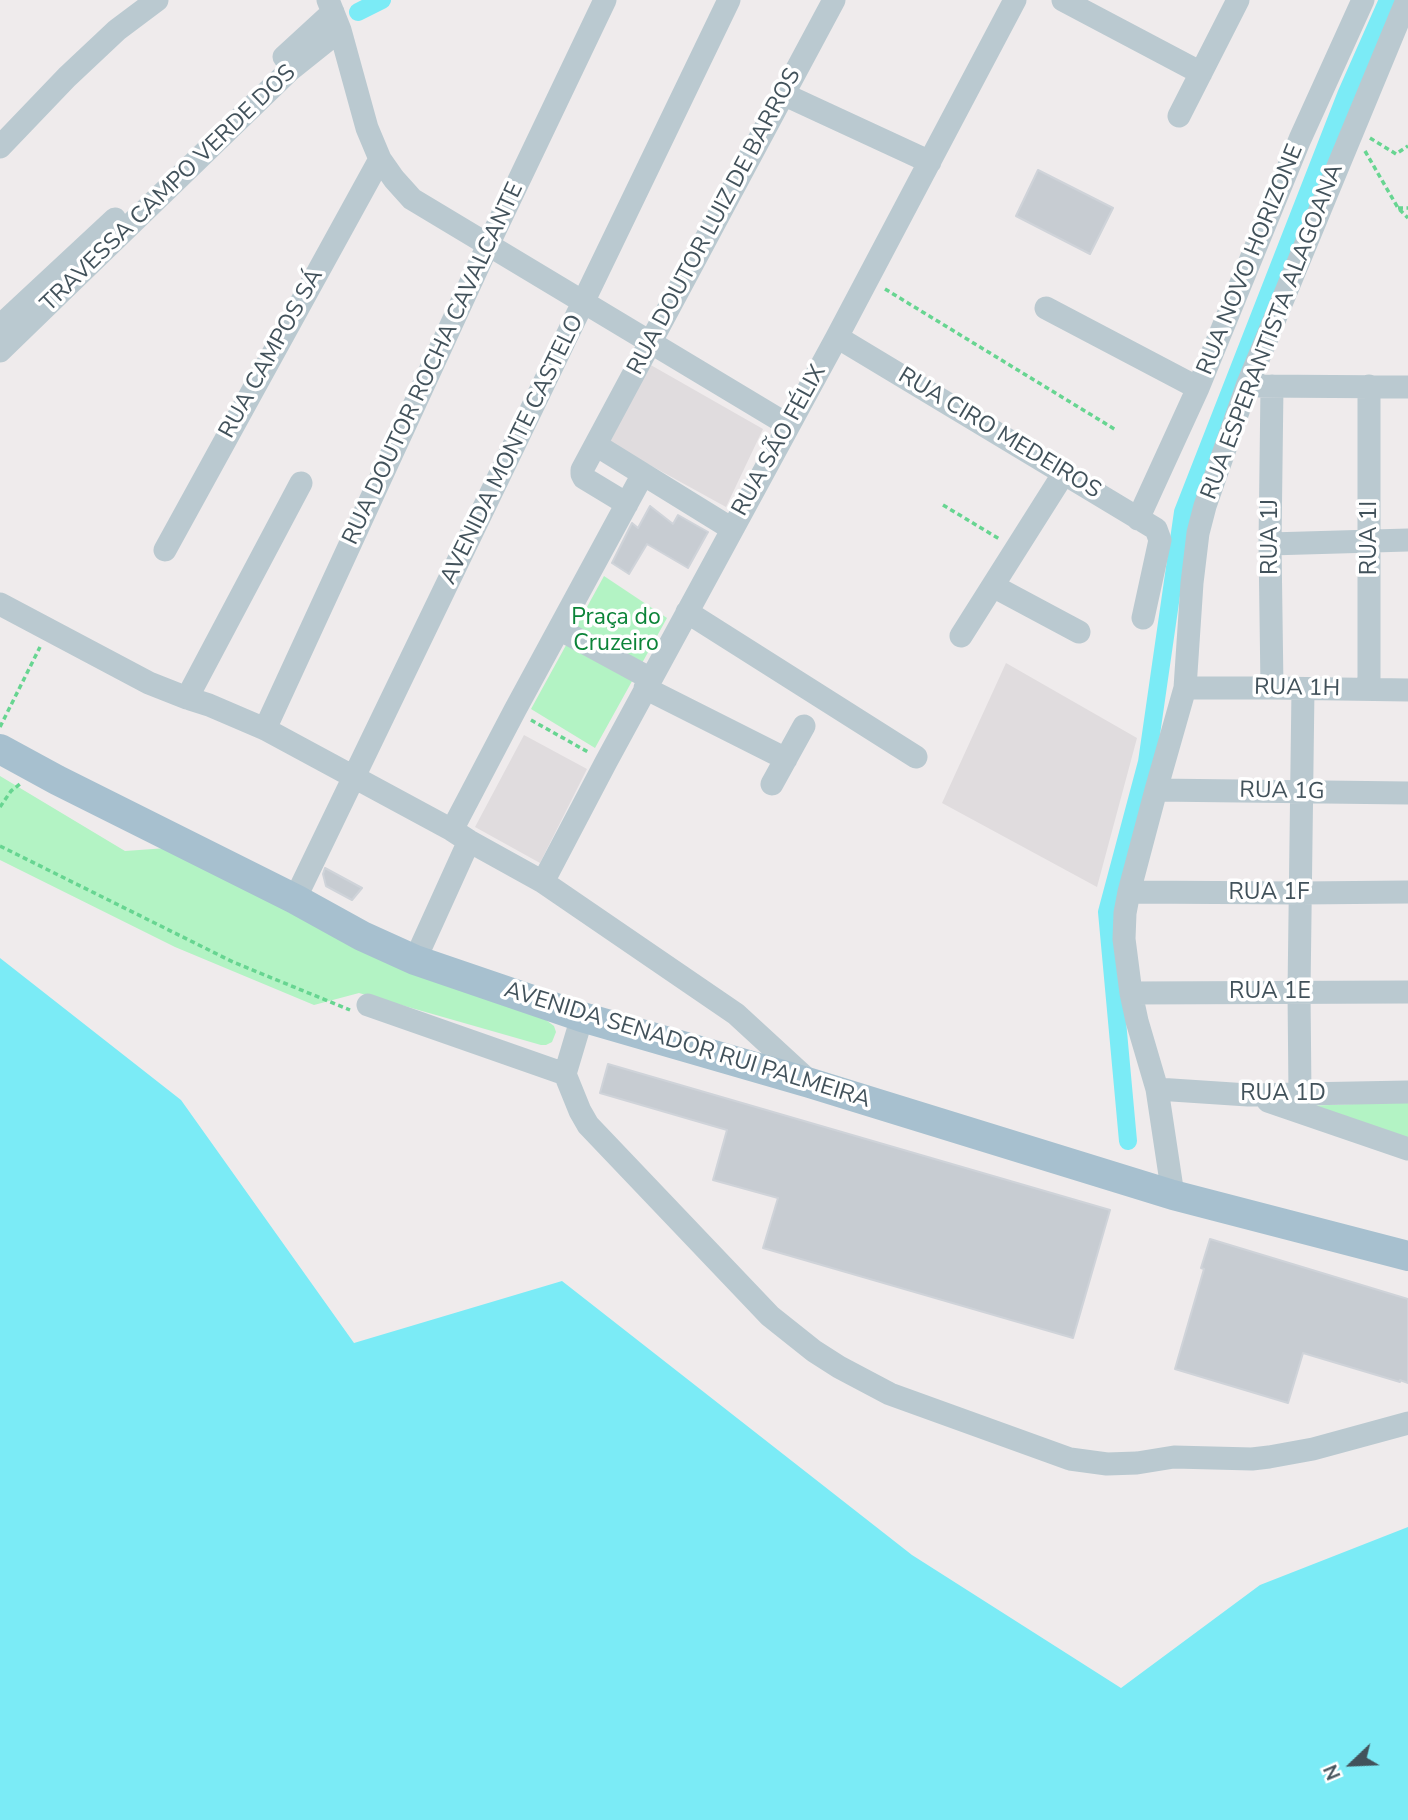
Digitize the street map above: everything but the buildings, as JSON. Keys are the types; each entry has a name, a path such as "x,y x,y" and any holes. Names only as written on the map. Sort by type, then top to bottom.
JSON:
{"main road":[{"name":"AVENIDA SENADOR RUI PALMEIRA","path":"0,749 295,899 362,936 415,960 583,1017 810,1083 1173,1195 1408,1256"}],"street":[{"path":"0,146 117,30 156,0"},
{"name":"RUA DOUTOR ROCHA CAVALCANTE","path":"265,729 488,245 605,0"},
{"name":"AVENIDA MONTE CASTELO","path":"295,899 729,0"},
{"name":"RUA DOUTOR LUIZ DE BARROS","path":"627,503 584,478 582,470 834,0"},
{"path":"1063,0 1201,73"},
{"path":"1180,116 1238,0"},
{"name":"RUA NOVO HORIZONE","path":"1138,519 1198,388 1300,139 1363,0"},
{"name":"RUA ESPERANTISTA ALAGOANA","path":"1173,1195 1157,1089 1131,993 1124,939 1129,892 1185,688 1192,583 1174,542 1198,533 1247,386 1407,0"},
{"name":"RUA SÃO FÉLIX","path":"543,882 930,162 1006,6"},
{"path":"333,14 367,128 380,159 412,199 788,425"},
{"name":"TRAVESSA CAMPO VERDE DOS","path":"2,339 281,80 333,14"},
{"path":"783,94 930,162"},
{"name":"RUA CAMPOS SÁ","path":"165,551 380,159"},
{"path":"1046,308 1198,388"},
{"name":"RUA CIRO MEDEIROS","path":"837,337 1174,542"},
{"path":"1247,386 1408,387"},
{"name":"RUA 1J","path":"1272,386 1272,688"},
{"name":"RUA 1I","path":"1369,386 1369,690"},
{"path":"596,445 732,529"},
{"path":"961,636 1064,473"},
{"path":"415,960 461,835 515,710 643,474"},
{"path":"187,698 301,483"},
{"path":"1270,544 1408,540"},
{"path":"1143,618 1174,542"},
{"path":"993,586 1079,632"},
{"path":"0,604 149,683 265,729 543,882 736,1014 810,1083"},
{"path":"687,612 916,757"},
{"path":"559,629 648,684 786,759"},
{"name":"RUA 1H","path":"1185,688 1408,690"},
{"path":"1300,1095 1300,793 1303,689"},
{"path":"772,784 804,726"},
{"name":"RUA 1G","path":"1156,790 1408,793"},
{"name":"RUA 1F","path":"1129,892 1408,892"},
{"name":"RUA 1E","path":"1131,993 1408,992"},
{"path":"364,1010 565,1074"},
{"path":"583,1017 565,1074 588,1125 770,1316 814,1351 890,1394 1070,1459 1107,1464 1189,1456 1252,1459 1269,1457 1313,1449 1408,1423"},
{"name":"RUA 1D","path":"1157,1089 1248,1095 1408,1092"},
{"path":"1248,1095 1408,1149"}],"path":[{"path":"1353,128 1396,154 1408,146"},
{"path":"1353,128 1398,208 1408,218"},
{"path":"1398,208 1408,208"},
{"path":"881,287 1116,430"},
{"path":"943,505 1015,549"},
{"path":"0,727 49,630"},
{"path":"515,710 606,762"},
{"path":"0,846 233,962 364,1010"}],"shaded area":[{"path":"649,364 763,429 726,507 608,442"},
{"path":"1006,663 1137,738 1097,887 942,803"},
{"path":"524,735 587,769 540,863 475,827"}],"green space":[{"name":"Praça do Cruzeiro","path":"604,576 667,618 595,748 531,709"},
{"path":"0,776 125,851 167,848 354,946 546,1020 554,1026 556,1032 552,1042 541,1045 359,993 314,1005 175,947 0,860"},
{"path":"1408,1102 1408,1144 1304,1106"}],"water":[{"path":"0,958 181,1100 354,1343 562,1281 912,1555 1121,1688 1260,1585 1408,1527 1408,1820 0,1820"}],"waterway":[{"path":"358,12 382,0"},
{"path":"1128,1141 1107,912 1147,762 1183,512 1346,95 1388,0"}]}
